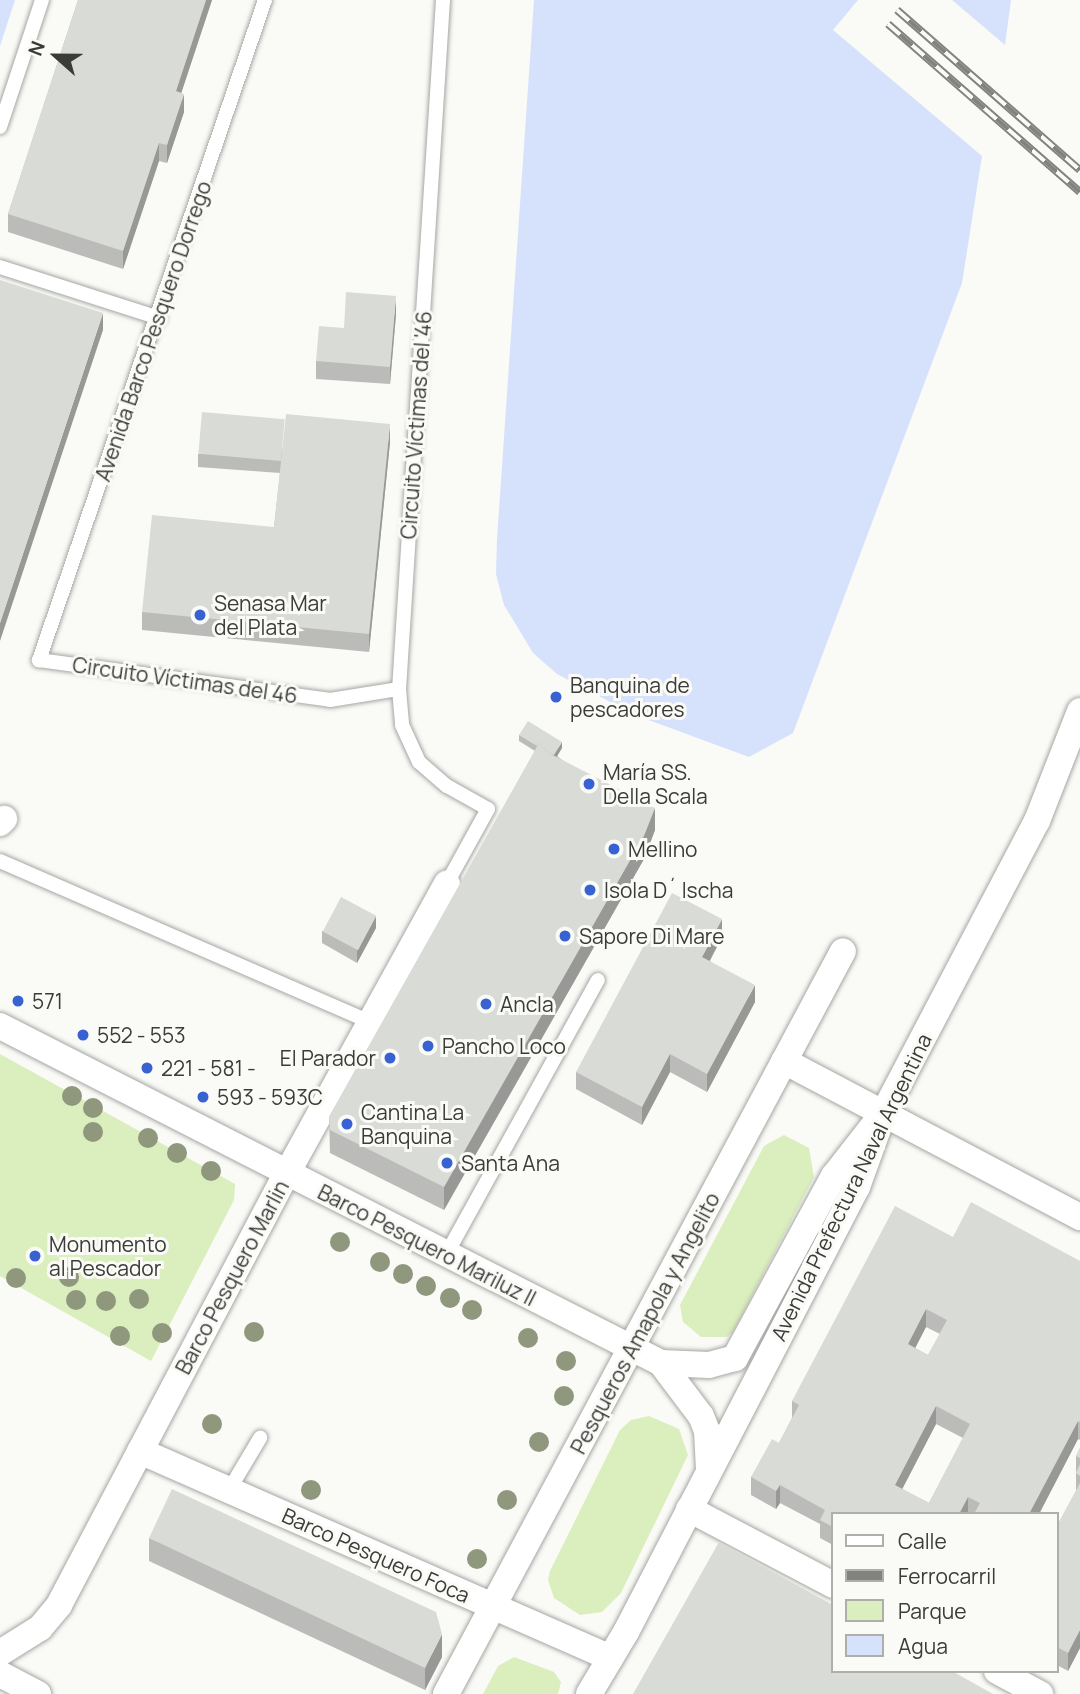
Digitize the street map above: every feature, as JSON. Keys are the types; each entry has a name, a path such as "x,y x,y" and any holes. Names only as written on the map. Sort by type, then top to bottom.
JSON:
{"street":[{"name":"Avenida Prefectura Naval Argentina","path":"589,1694 611,1658 857,1186 884,1112 1037,821 1080,711"},
{"name":"Barco Pesquero Marlin","path":"0,1653 40,1628 60,1605 286,1175 447,883"},
{"name":"Pesqueros Amapola y Angelito","path":"446,1694 843,951"},
{"name":"Barco Pesquero Mariluz II","path":"0,1026 286,1175 661,1363"},
{"path":"785,1061 1080,1217"},
{"path":"661,1363 709,1366 734,1357 834,1176 884,1112"},
{"path":"661,1363 701,1416 707,1431 709,1471"},
{"name":"Barco Pesquero Foca","path":"140,1451 611,1658"},
{"path":"689,1510 832,1584"},
{"path":"1001,1673 1040,1694"},
{"path":"0,1674 38,1694"}],"lane":[{"path":"0,127 42,0"},
{"name":"Avenida Barco Pesquero Dorrego","path":"39,660 159,318 265,0"},
{"name":"Circuito Víctimas del '46","path":"443,0 399,688 402,725 419,762 447,786 488,809 447,883"},
{"path":"0,267 159,318"},
{"name":"Circuito Víctimas del 46","path":"39,660 331,700 399,688"},
{"path":"0,861 370,1022"},
{"path":"446,1255 598,980"},
{"path":"229,1490 260,1438"}],"green space":[{"path":"0,1054 235,1184 234,1200 151,1361 0,1276"},
{"path":"784,1135 809,1148 814,1177 733,1332 727,1337 701,1337 683,1322 680,1305 764,1146"},
{"path":"649,1416 679,1429 688,1455 621,1593 602,1612 580,1615 554,1598 548,1580 550,1571 620,1430 631,1420"},
{"path":"514,1657 554,1672 561,1682 558,1694 483,1694 498,1666"}],"water":[{"path":"0,0 15,0 0,46"},
{"path":"534,0 858,0 833,30 982,156 962,283 793,733 749,757 635,715 557,674 533,653 504,605 496,574 497,539"},
{"path":"952,0 1011,0 1005,45"}],"building":[{"path":"78,0 206,0 176,91 184,94 167,145 159,143 123,251 8,214"},
{"path":"0,280 103,313 0,623"},
{"path":"346,292 396,296 390,367 316,361 319,326 344,328"},
{"path":"202,412 285,419 281,461 198,454"},
{"path":"286,414 390,424 369,634 142,612 152,515 274,527"},
{"path":"528,721 562,742 554,755 539,743 537,746 519,735"},
{"path":"539,743 549,753 655,808 644,836 444,1187 330,1130 329,1117"},
{"path":"672,893 722,919 702,957 755,985 707,1074 670,1054 642,1107 576,1072"},
{"path":"341,897 376,916 358,950 323,931"},
{"path":"971,1202 1080,1261 1080,1422 1078,1421 1030,1512 975,1512 980,1503 968,1497 960,1512 832,1512 832,1526 820,1520 825,1510 780,1485 776,1491 751,1477 772,1439 779,1443 799,1405 792,1401 895,1206 953,1237","holes":["926,1309 947,1320 928,1355 908,1344","936,1406 970,1424 929,1503 895,1485"]},
{"path":"1080,1483 1080,1630 1068,1653 1059,1648 1059,1522"},
{"path":"172,1489 436,1612 442,1634 425,1668 149,1538"},
{"path":"719,1542 832,1604 832,1673 956,1673 993,1694 633,1694"}],"railway":[{"path":"897,10 1080,170"},
{"path":"888,24 1080,192"}],"place":[{"name":"Senasa Mar del Plata","path":"200,615"},
{"name":"Banquina de pescadores","path":"556,697"},
{"name":"María SS. Della Scala","path":"589,784"},
{"name":"Mellino","path":"614,849"},
{"name":"Isola D´ Ischa","path":"590,890"},
{"name":"Sapore Di Mare","path":"565,936"},
{"name":"571","path":"18,1001"},
{"name":"Ancla","path":"486,1004"},
{"name":"552 - 553","path":"83,1035"},
{"name":"Pancho Loco","path":"428,1046"},
{"name":"El Parador","path":"390,1058"},
{"name":"221 - 581 -","path":"147,1068"},
{"name":"593 - 593C","path":"203,1097"},
{"name":"Cantina La Banquina","path":"347,1124"},
{"name":"Santa Ana","path":"447,1163"},
{"name":"Monumento al Pescador","path":"35,1256"}]}
